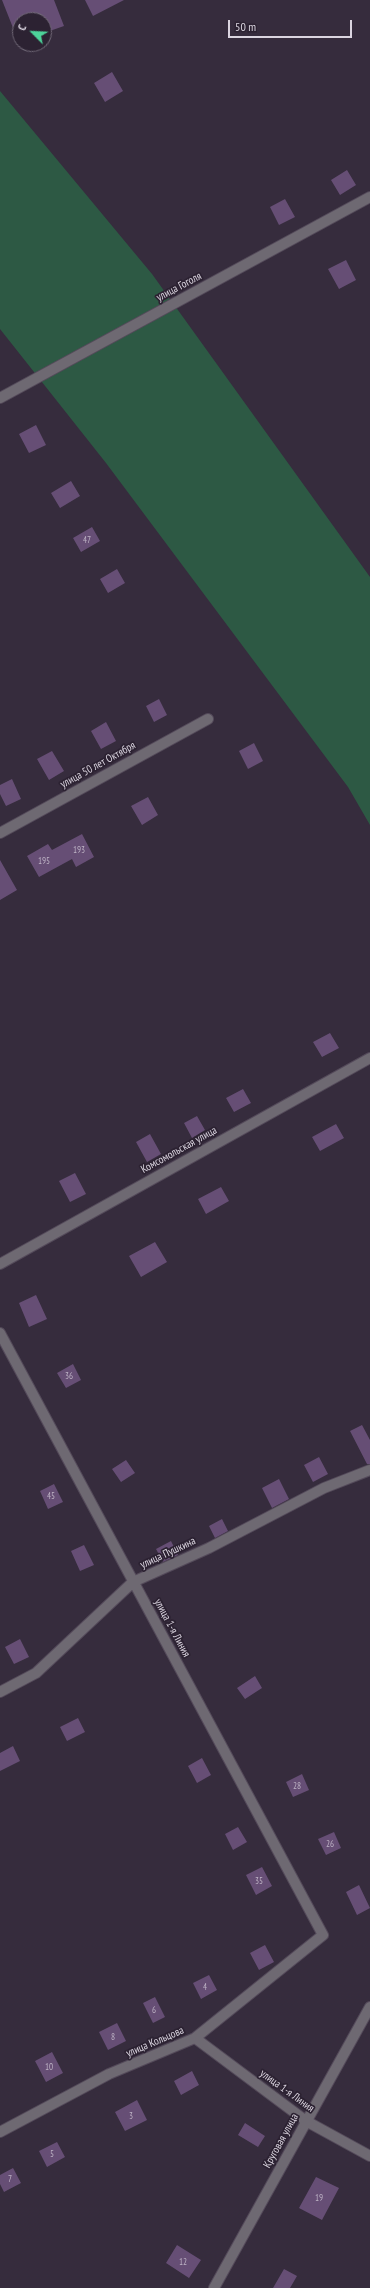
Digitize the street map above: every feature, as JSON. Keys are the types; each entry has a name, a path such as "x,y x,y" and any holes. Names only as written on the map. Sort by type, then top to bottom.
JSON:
{"street":[{"name":"улица Гоголя","path":"0,398 370,197"},
{"name":"улица 50 лет Октября","path":"0,833 208,719"},
{"name":"Комсомольская улица","path":"0,1264 370,1058"},
{"name":"улица 1-я Линия","path":"0,1333 323,1934"},
{"name":"улица Пушкина","path":"0,1692 36,1673 133,1582 209,1548 324,1488 370,1470"},
{"name":"улица Кольцова","path":"0,2132 109,2074 195,2038 323,1934"},
{"name":"Круговая улица","path":"214,2288 370,2007"},
{"name":"улица 1-я Линия","path":"195,2038 306,2121 370,2156"}],"green space":[{"path":"0,91 152,274 370,577 370,825 348,787 106,463 0,329"}],"building":[{"path":"2,0 54,0 64,26 52,30 52,12 12,12 12,25"},
{"path":"85,0 124,0 93,16"},
{"path":"112,72 123,91 105,102 94,83"},
{"path":"347,170 356,185 340,195 331,180"},
{"path":"285,199 295,217 279,225 270,207"},
{"path":"346,260 356,280 339,289 328,269"},
{"path":"36,425 46,445 29,453 19,434"},
{"path":"71,481 80,496 60,508 51,493"},
{"path":"92,527 100,541 81,552 73,538"},
{"path":"117,569 125,583 108,593 100,579"},
{"path":"159,699 167,715 154,722 146,706"},
{"path":"106,722 116,741 101,749 91,731"},
{"path":"254,743 263,761 248,769 239,751"},
{"path":"52,751 64,771 49,780 37,759"},
{"path":"12,779 21,799 6,806 0,794 0,785"},
{"path":"148,797 158,815 142,825 131,806"},
{"path":"82,834 94,857 76,867 72,859 39,877 27,856 48,844 52,850"},
{"path":"0,860 17,890 0,900"},
{"path":"330,1033 339,1048 322,1057 313,1042"},
{"path":"243,1089 251,1103 234,1112 226,1098"},
{"path":"197,1116 205,1130 192,1138 184,1123"},
{"path":"336,1124 344,1138 320,1151 312,1137"},
{"path":"150,1134 161,1154 147,1162 136,1142"},
{"path":"75,1173 86,1194 70,1202 59,1181"},
{"path":"221,1187 229,1201 206,1214 198,1199"},
{"path":"155,1242 167,1262 141,1277 129,1256"},
{"path":"36,1295 47,1319 29,1327 19,1303"},
{"path":"73,1364 81,1380 66,1388 57,1373"},
{"path":"362,1425 370,1440 370,1464 367,1464 350,1431"},
{"path":"319,1457 328,1474 313,1482 304,1465"},
{"path":"126,1460 135,1473 121,1482 112,1469"},
{"path":"279,1479 289,1499 272,1508 262,1488"},
{"path":"54,1484 63,1502 48,1509 40,1491"},
{"path":"222,1519 228,1531 215,1538 209,1526"},
{"path":"171,1541 178,1555 163,1562 156,1549"},
{"path":"84,1545 94,1565 80,1571 71,1551"},
{"path":"20,1639 29,1657 14,1664 5,1647"},
{"path":"255,1676 262,1688 245,1699 237,1688"},
{"path":"78,1718 85,1732 67,1741 60,1727"},
{"path":"13,1746 20,1761 0,1771 0,1753"},
{"path":"202,1758 211,1775 197,1783 188,1766"},
{"path":"302,1774 309,1790 293,1797 286,1782"},
{"path":"238,1827 247,1842 233,1850 225,1834"},
{"path":"334,1832 341,1848 326,1855 318,1839"},
{"path":"262,1867 272,1886 256,1895 246,1875"},
{"path":"359,1885 370,1908 357,1915 346,1892"},
{"path":"265,1945 274,1962 259,1970 250,1953"},
{"path":"209,1975 217,1990 201,1999 193,1983"},
{"path":"155,1997 165,2017 153,2023 143,2003"},
{"path":"117,2023 126,2041 108,2050 99,2032"},
{"path":"52,2052 63,2073 46,2082 35,2061"},
{"path":"192,2071 199,2085 181,2095 174,2081"},
{"path":"137,2100 147,2120 125,2131 115,2112"},
{"path":"245,2123 265,2136 258,2147 238,2135"},
{"path":"57,2142 65,2157 47,2167 39,2151"},
{"path":"13,2168 21,2183 4,2192 0,2184 0,2175"},
{"path":"316,2177 339,2188 322,2220 299,2208"},
{"path":"177,2245 201,2260 189,2278 166,2263"},
{"path":"284,2269 297,2276 290,2288 273,2288"}]}
